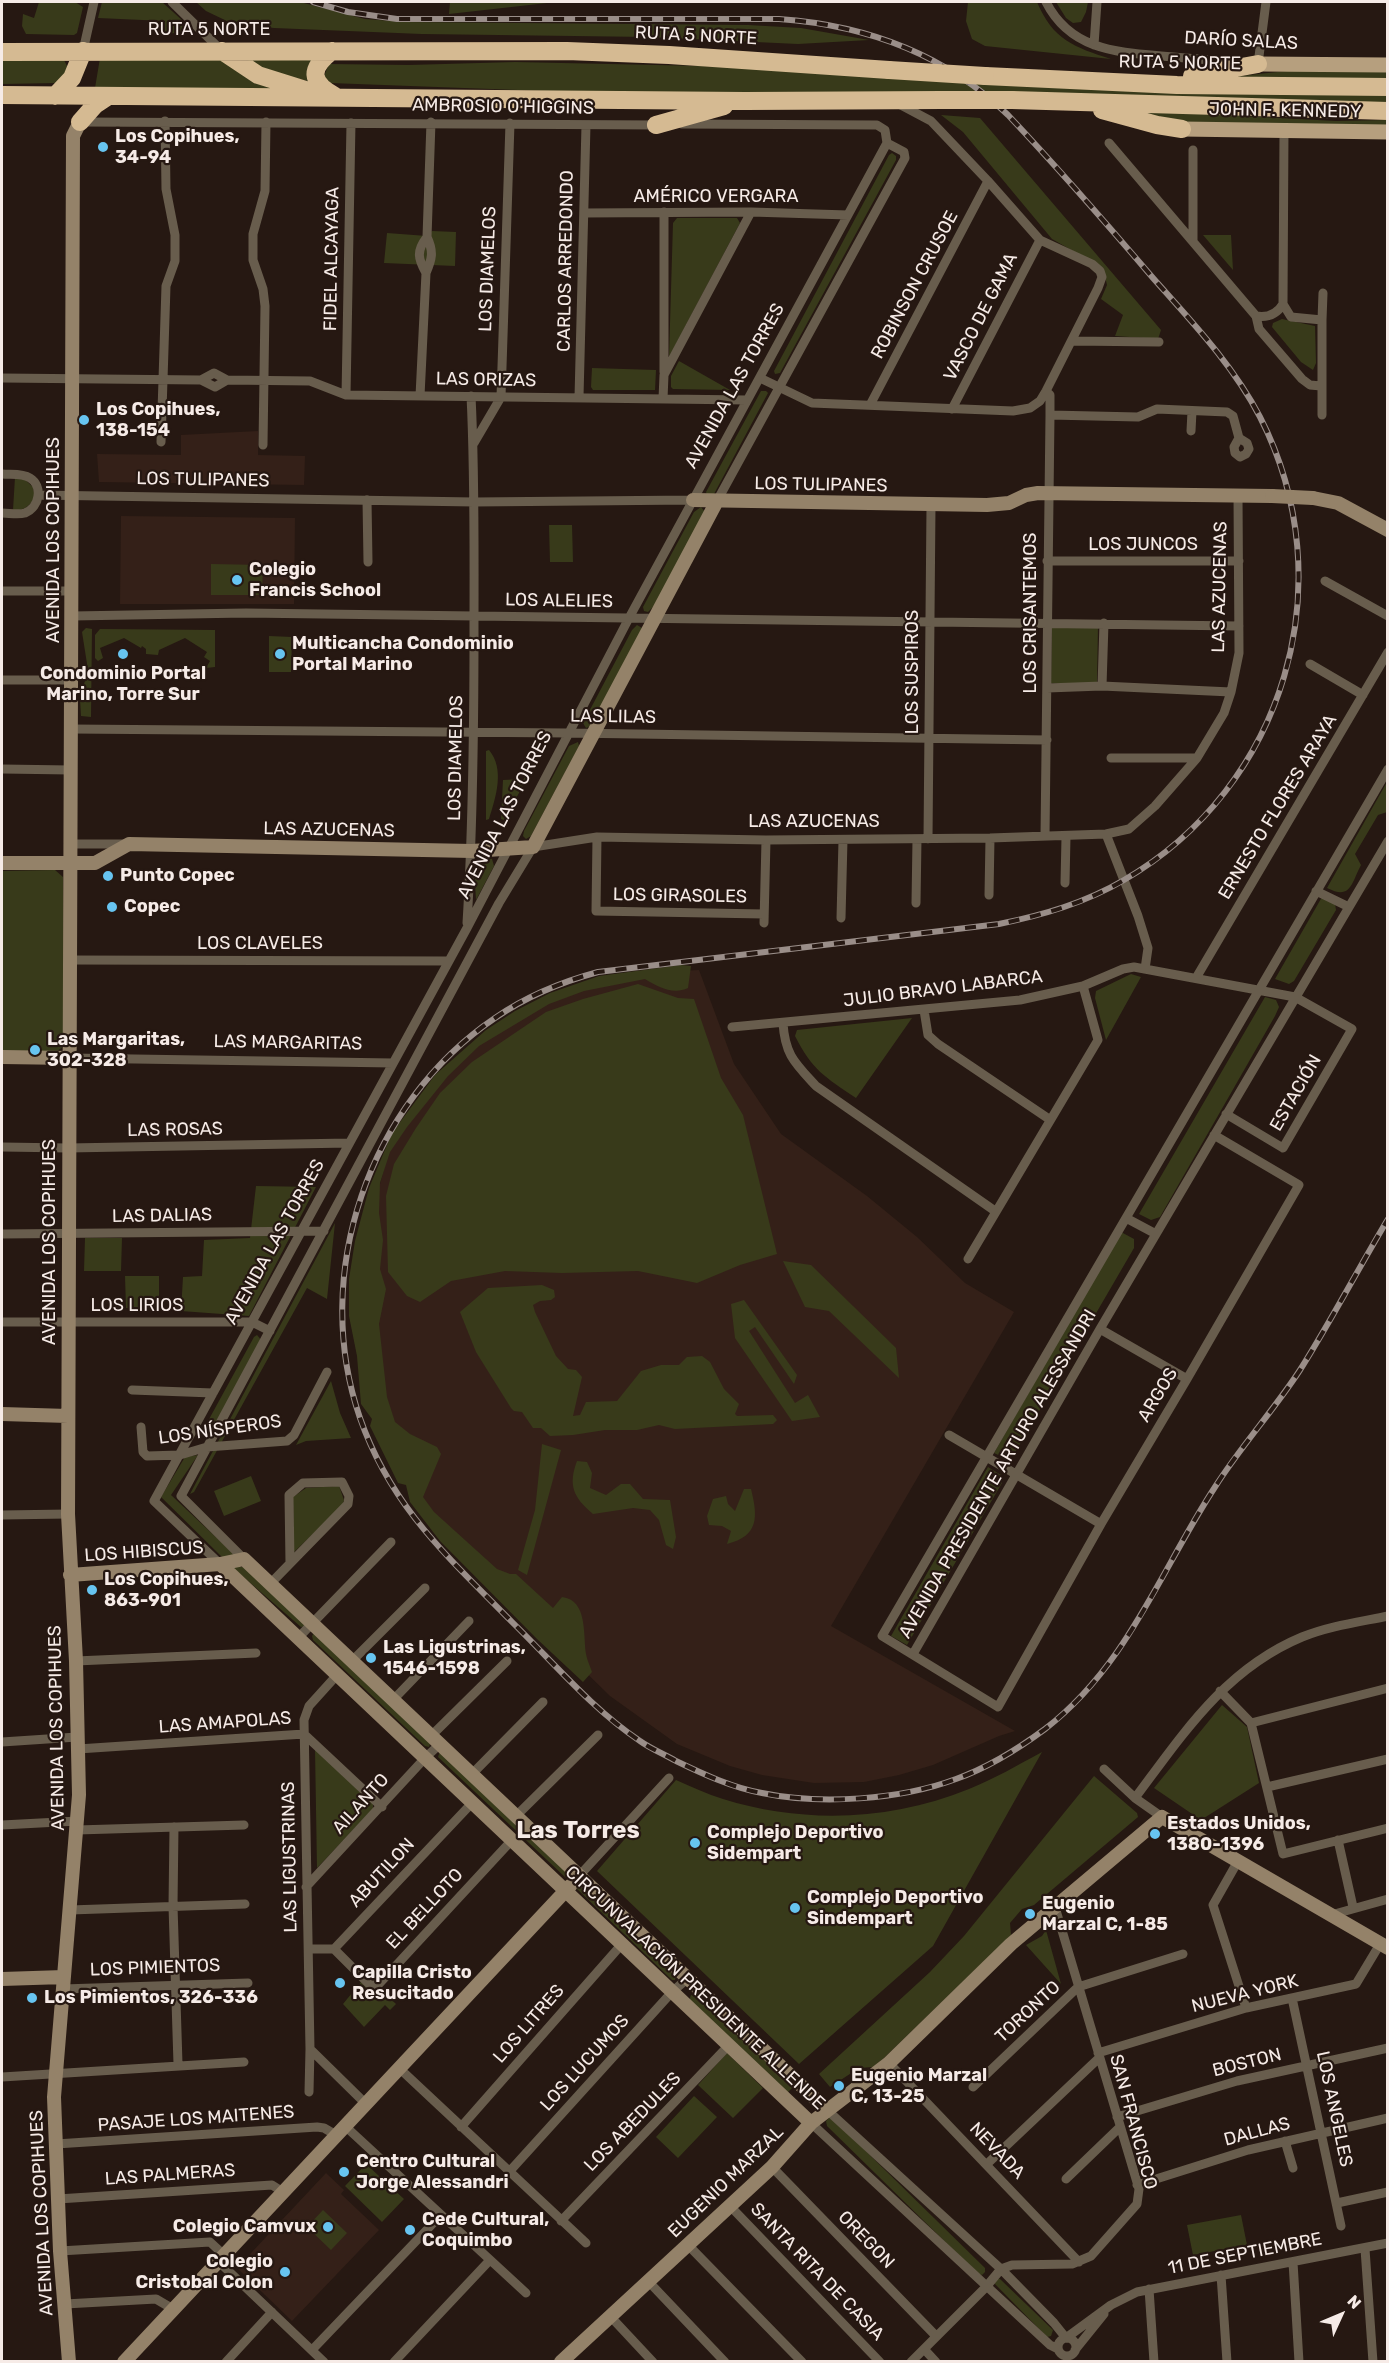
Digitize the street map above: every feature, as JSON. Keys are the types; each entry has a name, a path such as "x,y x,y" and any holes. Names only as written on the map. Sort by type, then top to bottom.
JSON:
{"highway":[{"path":"55,96 72,78 83,51"},
{"path":"222,51 245,68 266,78 337,97"},
{"path":"332,51 320,61 316,76 320,86 337,97"},
{"name":"RUTA 5 NORTE","path":"2,52 633,53 1135,84 1388,87"},
{"path":"1135,84 1214,73 1258,64"},
{"path":"2,95 745,101 1012,100 1388,111"},
{"path":"80,122 95,105 107,97"},
{"path":"656,125 745,101"},
{"path":"1060,101 1182,129"}],"main road":[{"name":"DARÍO SALAS","path":"1258,64 1388,64"},
{"name":"AVENIDA LOS COPIHUES","path":"69,2361 60,2251 54,2097 78,1825 76,1661 68,1514 68,1148 73,136 80,122"},
{"name":"JOHN F. KENNEDY","path":"1182,129 1388,132"},
{"name":"LOS TULIPANES","path":"693,500 931,506 1004,504 1033,493 1048,492 1272,496 1313,498 1338,503 1388,530"},
{"name":"AVENIDA LAS TORRES","path":"533,847 717,501"},
{"name":"LAS AZUCENAS","path":"129,844 472,851 533,847"},
{"path":"2,863 95,863 129,844"},
{"name":"LAS MARGARITAS","path":"2,1057 70,1058"},
{"path":"2,1414 68,1416"},
{"name":"LOS HIBISCUS","path":"70,1575 220,1564 244,1559"},
{"name":"CIRCUNVALACIÓN PRESIDENTE ALLENDE","path":"244,1559 826,2109"},
{"name":"CIRCUNVALACIÓN PRESIDENTE ALLENDE","path":"220,1564 811,2123"},
{"path":"1162,1817 1384,1946"},
{"name":"EUGENIO MARZAL","path":"569,2359 610,2316 772,2167 826,2109 889,2063 1011,1944 1162,1817"},
{"path":"124,2361 579,1876"},
{"name":"LOS PIMIENTOS","path":"2,1979 64,1983"}],"street":[{"path":"83,51 94,2"},
{"path":"172,2 222,51"},
{"name":"DARÍO SALAS","path":"1046,2 1061,25 1074,36 1113,52 1258,64"},
{"path":"1094,45 1097,2"},
{"path":"1258,64 1266,2"},
{"path":"760,378 812,403 952,410 1012,411 1030,408 1040,401 1046,391 1098,288 1102,277 1100,271 1092,264 1040,240 931,121 889,99"},
{"path":"931,121 930,111 938,100"},
{"path":"162,442 166,286 175,261 176,235 166,189 165,121"},
{"name":"AMBROSIO O'HIGGINS","path":"80,122 872,125 885,130 887,143 904,152 904,158"},
{"path":"263,445 265,306 263,289 254,260 253,234 265,191 266,122"},
{"path":"420,396 426,273 432,259 433,249 427,237 431,122"},
{"name":"FIDEL ALCAYAGA","path":"346,395 351,123"},
{"name":"LOS DIAMELOS","path":"473,444 501,396 510,123"},
{"name":"CARLOS ARREDONDO","path":"579,397 586,125"},
{"path":"1284,130 1283,304 1291,317 1322,320"},
{"name":"AVENIDA LAS TORRES","path":"154,1502 467,928 629,618 887,143"},
{"path":"1109,143 1256,316 1259,329 1302,380 1310,385 1321,386"},
{"path":"1193,150 1193,240"},
{"name":"AVENIDA LAS TORRES","path":"717,501 904,158"},
{"name":"ROBINSON CRUSOE","path":"870,405 988,181"},
{"path":"663,399 664,212"},
{"path":"664,375 751,212"},
{"name":"AMÉRICO VERGARA","path":"584,213 751,212 848,215"},
{"path":"426,273 419,261 419,247 427,237"},
{"name":"VASCO DE GAMA","path":"952,410 1040,240"},
{"path":"1322,415 1323,293"},
{"path":"1256,316 1272,315 1283,304"},
{"path":"1072,341 1159,342"},
{"name":"LAS ORIZAS","path":"2,378 201,380 214,373 227,380 310,381 346,395 747,400"},
{"name":"LOS CRISANTEMOS","path":"1044,836 1050,415 1050,395 1046,391"},
{"name":"LOS DIAMELOS","path":"467,928 472,851 474,733 474,501 471,396"},
{"path":"1050,415 1138,417 1157,409 1227,411 1233,416 1239,438"},
{"path":"1191,411 1191,431"},
{"path":"2,474 29,477 36,485 38,495 36,504 26,512 2,513"},
{"name":"LOS TULIPANES","path":"38,495 474,501 693,500"},
{"name":"LAS AZUCENAS","path":"533,847 597,837 843,840 1066,837 1106,834 1129,829 1155,806 1197,758 1224,713 1231,692 1239,653 1238,496"},
{"path":"367,500 368,562"},
{"name":"LOS SUSPIROS","path":"928,839 931,506"},
{"name":"LOS JUNCOS","path":"1047,561 1239,561"},
{"path":"1324,581 1388,616"},
{"path":"2,591 72,591"},
{"name":"LOS ALELIES","path":"72,616 246,613 1239,626"},
{"path":"1102,686 1104,623"},
{"name":"ERNESTO FLORES ARAYA","path":"1196,978 1388,652"},
{"path":"1310,664 1363,695"},
{"path":"2,680 71,680"},
{"path":"1047,688 1102,686 1231,692"},
{"name":"LAS LILAS","path":"71,729 1047,740"},
{"path":"1111,758 1197,758"},
{"name":"AVENIDA PRESIDENTE ARTURO ALESSANDRI","path":"1388,769 882,1636 913,1654 1100,1329 1388,841"},
{"path":"2,770 71,770"},
{"path":"1106,834 1148,948 1145,969"},
{"name":"LOS GIRASOLES","path":"597,837 596,911 764,918 766,840"},
{"path":"1065,883 1066,837"},
{"path":"989,895 990,838"},
{"path":"916,903 917,839"},
{"path":"841,918 843,840"},
{"name":"LAS AZUCENAS","path":"71,844 129,844"},
{"name":"AVENIDA LAS TORRES","path":"181,1496 499,903 533,847"},
{"path":"1316,891 1349,907"},
{"name":"LOS CLAVELES","path":"70,960 449,961"},
{"name":"JULIO BRAVO LABARCA","path":"732,1027 1020,1000 1083,986 1123,969 1134,967 1295,997"},
{"path":"968,1259 1049,1119 1098,1040 1083,986"},
{"name":"ESTACIÓN","path":"1226,1114 1283,1148 1352,1029 1295,997"},
{"path":"924,1010 928,1035 938,1044 1049,1119"},
{"path":"783,1023 784,1043 796,1064 816,1086 995,1211"},
{"name":"LAS MARGARITAS","path":"70,1058 393,1063"},
{"name":"ARGOS","path":"913,1654 998,1707 1101,1524 1299,1185 1214,1135"},
{"name":"LAS ROSAS","path":"2,1147 349,1143"},
{"path":"1126,1218 1156,1234"},
{"name":"LAS DALIAS","path":"2,1234 324,1231"},
{"name":"LOS LIRIOS","path":"2,1322 252,1322 270,1331"},
{"path":"1100,1329 1187,1379"},
{"name":"LOS NÍSPEROS","path":"141,1427 142,1452 147,1456 180,1455 207,1447 287,1441 294,1436 327,1372"},
{"path":"132,1390 213,1393"},
{"path":"949,1435 1101,1524"},
{"path":"270,1584 348,1504 350,1496 342,1482 303,1483 289,1495 290,1563"},
{"name":"CIRCUNVALACIÓN PRESIDENTE ALLENDE","path":"181,1496 244,1559"},
{"name":"CIRCUNVALACIÓN PRESIDENTE ALLENDE","path":"154,1502 220,1564"},
{"path":"2,1515 68,1514"},
{"path":"298,1638 391,1542"},
{"path":"352,1661 425,1588"},
{"path":"1135,1798 1209,1702 1258,1661 1302,1637 1388,1616"},
{"path":"393,1700 469,1621"},
{"path":"76,1661 256,1653"},
{"name":"AILANTO","path":"306,1887 382,1807 425,1758 436,1740 507,1661"},
{"name":"LAS LIGUSTRINAS","path":"309,2092 309,1949 304,1720 309,1706 337,1675"},
{"path":"1251,1723 1388,1688"},
{"path":"1220,1691 1251,1723 1283,1854 1388,1828"},
{"path":"472,1774 543,1702"},
{"name":"LAS AMAPOLAS","path":"2,1742 77,1743 304,1734 382,1807"},
{"path":"516,1816 598,1735"},
{"path":"1267,1787 1388,1759"},
{"path":"1104,1769 1135,1798 1162,1817"},
{"path":"579,1876 669,1778"},
{"name":"ABUTILON","path":"334,1949 472,1803"},
{"path":"2,1825 174,1827 244,1824"},
{"path":"174,1827 172,1906 177,2064"},
{"name":"EL BELLOTO","path":"334,1949 370,1985 378,1985 512,1840"},
{"path":"1338,1840 1353,1907"},
{"path":"1238,1861 1214,1905 1246,2008"},
{"path":"1331,1915 1388,1899"},
{"path":"70,1910 245,1904"},
{"name":"SAN FRANCISCO","path":"1055,1907 1139,2194 1137,2204 1091,2256 1079,2262"},
{"name":"LOS LITRES","path":"461,2127 622,1944"},
{"name":"NUEVA YORK","path":"987,2164 1099,2055 1246,2008 1356,1984 1384,1946"},
{"path":"309,1949 334,1949"},
{"name":"TORONTO","path":"973,2087 1078,1988 1183,1954"},
{"name":"LOS LUCUMOS","path":"509,2172 672,1992 688,1978"},
{"name":"LOS PIMIENTOS","path":"64,1983 175,1986 248,1983"},
{"name":"LOS ANGELES","path":"1292,1998 1341,2226"},
{"name":"LOS ABEDULES","path":"561,2221 729,2045"},
{"name":"BOSTON","path":"1066,2179 1118,2122 1237,2081 1388,2048"},
{"path":"310,2049 366,2104"},
{"path":"2,2077 56,2075 177,2064 244,2062"},
{"name":"NEVADA","path":"889,2063 1079,2262"},
{"path":"399,2068 586,2243"},
{"name":"CIRCUNVALACIÓN PRESIDENTE ALLENDE","path":"811,2123 1050,2345 1063,2355 1075,2355 1074,2342 1066,2338 1001,2270 826,2109"},
{"name":"DALLAS","path":"1137,2185 1285,2140 1388,2118"},
{"name":"PASAJE LOS MAITENES","path":"56,2144 317,2127 340,2131"},
{"path":"340,2131 441,2215 526,2294"},
{"path":"1285,2140 1293,2168"},
{"name":"OREGON","path":"772,2167 936,2336"},
{"name":"LAS PALMERAS","path":"58,2199 272,2185 283,2192"},
{"path":"1337,2203 1388,2192"},
{"name":"SANTA RITA DE CASIA","path":"730,2206 880,2361"},
{"path":"312,2350 441,2215"},
{"path":"60,2251 210,2242 221,2258 272,2312 323,2361"},
{"name":"11 DE SEPTIEMBRE","path":"1066,2338 1111,2305 1125,2297 1149,2289 1388,2243"},
{"path":"688,2245 802,2361"},
{"path":"1365,2249 1373,2361"},
{"path":"394,2361 490,2260"},
{"path":"911,2361 1001,2270 1012,2265 1064,2265 1079,2262"},
{"path":"1293,2262 1299,2361"},
{"path":"1221,2275 1227,2361"},
{"path":"648,2281 725,2361"},
{"path":"1149,2289 1154,2361"},
{"path":"64,2304 156,2299 173,2309"},
{"name":"11 DE SEPTIEMBRE","path":"1075,2355 1111,2305"},
{"path":"226,2361 272,2312"},
{"path":"610,2316 653,2361"},
{"path":"1058,2349 1060,2341 1066,2338"},
{"path":"924,2349 936,2361"}],"shaded area":[{"path":"258,431 258,455 305,456 304,485 99,482 97,454 181,455 181,435"},
{"name":"Colegio Francis School","path":"121,516 295,518 294,604 120,604"},
{"path":"699,970 734,1064 781,1134 867,1196 917,1237 965,1283 1014,1312 831,1626 1015,1731 933,1765 899,1775 864,1782 814,1783 762,1775 730,1766 677,1744 610,1696 456,1545 409,1482 354,1280 392,1140 474,1045 558,995 663,972"},
{"path":"326,2173 344,2190 341,2194 379,2230 292,2321 237,2268"}],"green space":[{"path":"39,2 75,2 83,7 77,33 74,35 26,34 22,26 23,14 34,18"},
{"path":"102,2 162,2 194,31 165,34 165,21 98,18"},
{"path":"196,2 300,2 365,19 406,22 748,25 801,28 869,40 798,44 649,37 422,34 274,28 231,23 206,11"},
{"path":"450,2 556,2 449,14"},
{"path":"968,2 1037,2 1043,15 1058,34 1076,46 1111,59 985,46 972,39 966,21"},
{"path":"1056,2 1088,2 1081,22 1073,23 1066,18"},
{"path":"240,56 313,58 311,82 267,71"},
{"path":"100,58 219,59 291,93 95,88"},
{"path":"2,59 64,60 69,70 57,83 2,84"},
{"path":"515,62 703,66 1387,94 1388,106 760,93 571,92 330,83 324,76 329,64 409,65"},
{"path":"1296,70 1388,70 1387,79 1221,78"},
{"path":"1129,110 1336,121 1387,120 1387,128 1176,122"},
{"path":"941,115 980,118 1161,330 1158,339 1115,336 1123,315 1101,299 1107,285 1103,268 1052,239 963,132"},
{"path":"892,153 896,156 896,160 780,373 775,374 774,371"},
{"path":"677,218 737,218 740,223 669,357 673,223"},
{"path":"432,231 456,232 455,266 384,263 387,233 427,236"},
{"path":"1203,235 1231,235 1233,270"},
{"path":"1282,319 1315,326 1316,363 1313,370 1301,362 1272,327 1273,323"},
{"path":"679,361 730,390 673,389 671,376"},
{"path":"592,368 656,370 655,390 593,390 591,387"},
{"path":"761,391 768,393 714,494 707,495 706,492"},
{"path":"15,477 23,478 33,487 35,498 20,510 13,510"},
{"path":"701,507 705,512 655,605 648,612 644,611 643,607 694,512"},
{"path":"549,525 572,525 573,562 550,562"},
{"name":"Colegio Francis School","path":"211,564 263,565 262,595 211,595"},
{"path":"637,625 642,628 591,726 586,728 583,723 632,630"},
{"path":"1052,626 1098,626 1097,683 1051,683"},
{"path":"86,628 92,629 91,717 81,716 80,699 88,670 82,632"},
{"path":"100,629 215,630 215,667 206,668 210,661 204,657 207,652 185,638 159,650 158,655 146,654 146,649 142,646 141,648 124,638 100,648 103,658 98,661 95,658 95,635"},
{"name":"Multicancha Condominio Portal Marino","path":"269,636 292,637 291,672 269,672"},
{"path":"578,742 579,746 531,836 526,839 523,836 524,831 569,746"},
{"path":"489,750 497,766 498,783 489,819 486,820 486,751"},
{"path":"538,751 541,751 540,755 504,820 501,819 503,780 524,779 527,761 531,761"},
{"path":"1387,782 1387,812 1378,815 1355,854 1361,865 1352,884 1346,891 1341,892 1327,888"},
{"path":"484,857 492,859 494,866 476,900 474,867"},
{"path":"55,870 63,877 64,1046 56,1052 2,1052 2,871"},
{"path":"1322,897 1335,904 1336,910 1294,981 1289,984 1275,979"},
{"path":"681,965 691,966 688,988 671,990 645,979 584,991 549,1004 479,1046 448,1076 407,1127 390,1152 380,1183 379,1213 383,1240 380,1269 386,1289 379,1324 387,1397 395,1422 410,1434 437,1447 441,1454 423,1497 434,1512 497,1569 516,1574 553,1608 562,1597 576,1604 583,1620 586,1654 592,1672 583,1682 440,1541 410,1502 406,1485 398,1483 370,1426 372,1419 361,1404 357,1356 349,1316 349,1279 355,1241 369,1188 392,1133 435,1075 486,1030 515,1011 550,993 599,976"},
{"path":"1131,974 1141,977 1106,1040 1095,998 1096,991"},
{"path":"638,984 678,998 694,999 721,1078 743,1115 777,1254 740,1265 697,1283 638,1271 562,1273 505,1271 451,1281 420,1302 407,1296 388,1272 386,1196 394,1164 440,1093 472,1062 546,1012"},
{"path":"1265,997 1276,1000 1279,1007 1275,1016 1160,1217 1151,1220 1139,1214"},
{"path":"912,1018 856,1098 820,1072 807,1057 795,1036 797,1030"},
{"path":"256,1186 316,1187 249,1316 181,1311 183,1277 202,1276 204,1240 250,1238"},
{"path":"335,1223 327,1299 307,1288 194,1492 190,1494"},
{"path":"1121,1232 1134,1239 1134,1248 1013,1456 1007,1459 994,1453"},
{"path":"85,1238 122,1238 121,1271 84,1271"},
{"path":"783,1261 811,1265 896,1348 899,1378 829,1311 805,1307"},
{"path":"125,1276 159,1276 159,1310 126,1308"},
{"path":"542,1285 554,1290 555,1297 533,1305 535,1312 556,1356 568,1369 576,1370 582,1377 573,1416 580,1415 586,1402 617,1401 641,1371 661,1365 679,1365 687,1357 702,1356 710,1362 724,1389 739,1404 735,1414 737,1416 773,1415 777,1420 773,1424 675,1429 659,1425 637,1430 605,1430 550,1436 541,1428 533,1428 522,1412 511,1408 476,1352 460,1312 488,1288"},
{"path":"744,1300 797,1375 794,1384 755,1327 749,1331 795,1403 808,1395 820,1417 792,1421 735,1338 731,1304"},
{"path":"257,1335 262,1341 210,1436 207,1438 203,1436 202,1432"},
{"path":"331,1381 340,1413 351,1438 306,1441 296,1445"},
{"path":"542,1444 561,1450 527,1575 518,1570 535,1510"},
{"path":"198,1455 171,1495 237,1557 223,1558 161,1497 185,1457"},
{"path":"577,1461 587,1462 592,1473 590,1488 606,1495 621,1484 630,1484 643,1499 670,1500 676,1537 673,1549 666,1545 659,1520 650,1510 633,1508 593,1514 586,1508 574,1490 573,1477"},
{"path":"988,1467 1001,1475 1002,1483 907,1645 891,1636"},
{"path":"251,1476 261,1501 224,1516 214,1491"},
{"path":"339,1486 344,1500 343,1505 294,1552 293,1497 306,1488"},
{"path":"744,1489 751,1489 755,1508 754,1524 745,1536 727,1544 731,1531 722,1526 709,1525 707,1516 713,1499 726,1496 728,1504 735,1511"},
{"path":"232,1567 244,1567 306,1626 301,1627"},
{"path":"315,1632 431,1741 429,1747 425,1746 313,1640 312,1636"},
{"path":"1222,1705 1247,1727 1259,1783 1201,1820 1154,1788"},
{"path":"315,1749 373,1802 373,1809 317,1868"},
{"path":"440,1751 571,1875 566,1878 438,1757"},
{"name":"Complejo Deportivo Sindempart","path":"1042,1752 933,1946 799,2064 597,1871 676,1780 717,1797 784,1812 816,1815 878,1813 909,1808 969,1789"},
{"path":"1094,1776 1137,1813 1138,1817 1034,1905 1022,1909 1010,1923 1011,1935 884,2058 873,2067 859,2068 830,2087 819,2074 930,1972 964,1936"},
{"path":"577,1883 676,1974 675,1980 672,1980 576,1888"},
{"path":"1046,1930 1061,1984 1026,1945 1042,1936"},
{"path":"361,1982 368,1989 379,1988 396,2004 390,2010 385,2005 364,2027 343,2004"},
{"path":"691,1995 793,2087 787,2093 689,2001"},
{"path":"727,2053 763,2088 733,2118 698,2085"},
{"path":"694,2096 717,2117 678,2158 656,2137"},
{"path":"829,2118 833,2119 985,2268 982,2275 977,2273 827,2126 826,2121"},
{"path":"366,2164 404,2199 382,2222 345,2186"},
{"path":"323,2210 347,2233 331,2250 307,2227"},
{"path":"1241,2215 1247,2245 1193,2255 1187,2225"},
{"path":"996,2278 1000,2279 1053,2330 1051,2336 1047,2337 994,2283"}],"railway":[{"path":"313,2 348,12 397,19 779,19 811,22 873,36 931,59 958,75 1008,115 1100,216 1225,362 1260,417 1285,481 1297,546 1297,612 1284,676 1260,736 1225,792 1180,840 1124,880 1063,907 999,924 598,972 584,976 532,996 495,1018 451,1054 414,1096 384,1144 362,1196 348,1251 342,1307 346,1363 360,1418 373,1450 405,1505 444,1552 606,1715 649,1747 707,1776 762,1793 785,1797 834,1799 910,1792 968,1775 1013,1751 1045,1729 1074,1704 1099,1676 1140,1616 1215,1487 1300,1370 1388,1219"}],"place":[{"name":"Los Copihues, 34-94","path":"103,147"},
{"name":"Los Copihues, 138-154","path":"84,420"},
{"name":"Colegio Francis School","path":"237,580"},
{"name":"Condominio Portal Marino, Torre Sur","path":"123,654"},
{"name":"Multicancha Condominio Portal Marino","path":"280,654"},
{"name":"Punto Copec","path":"108,876"},
{"name":"Copec","path":"112,907"},
{"name":"Las Margaritas, 302-328","path":"35,1050"},
{"name":"Los Copihues, 863-901","path":"92,1590"},
{"name":"Las Ligustrinas, 1546-1598","path":"371,1658"},
{"name":"Estados Unidos, 1380-1396","path":"1155,1834"},
{"name":"Complejo Deportivo Sidempart","path":"695,1843"},
{"name":"Complejo Deportivo Sindempart","path":"795,1908"},
{"name":"Eugenio Marzal C, 1-85","path":"1030,1914"},
{"name":"Capilla Cristo Resucitado","path":"340,1983"},
{"name":"Los Pimientos, 326-336","path":"32,1998"},
{"name":"Eugenio Marzal C, 13-25","path":"839,2086"},
{"name":"Centro Cultural Jorge Alessandri","path":"344,2172"},
{"name":"Colegio Camvux","path":"328,2227"},
{"name":"Cede Cultural, Coquimbo","path":"410,2230"},
{"name":"Colegio Cristobal Colon","path":"285,2272"}],"district":[{"name":"Las Torres","path":"578,1831"}]}
